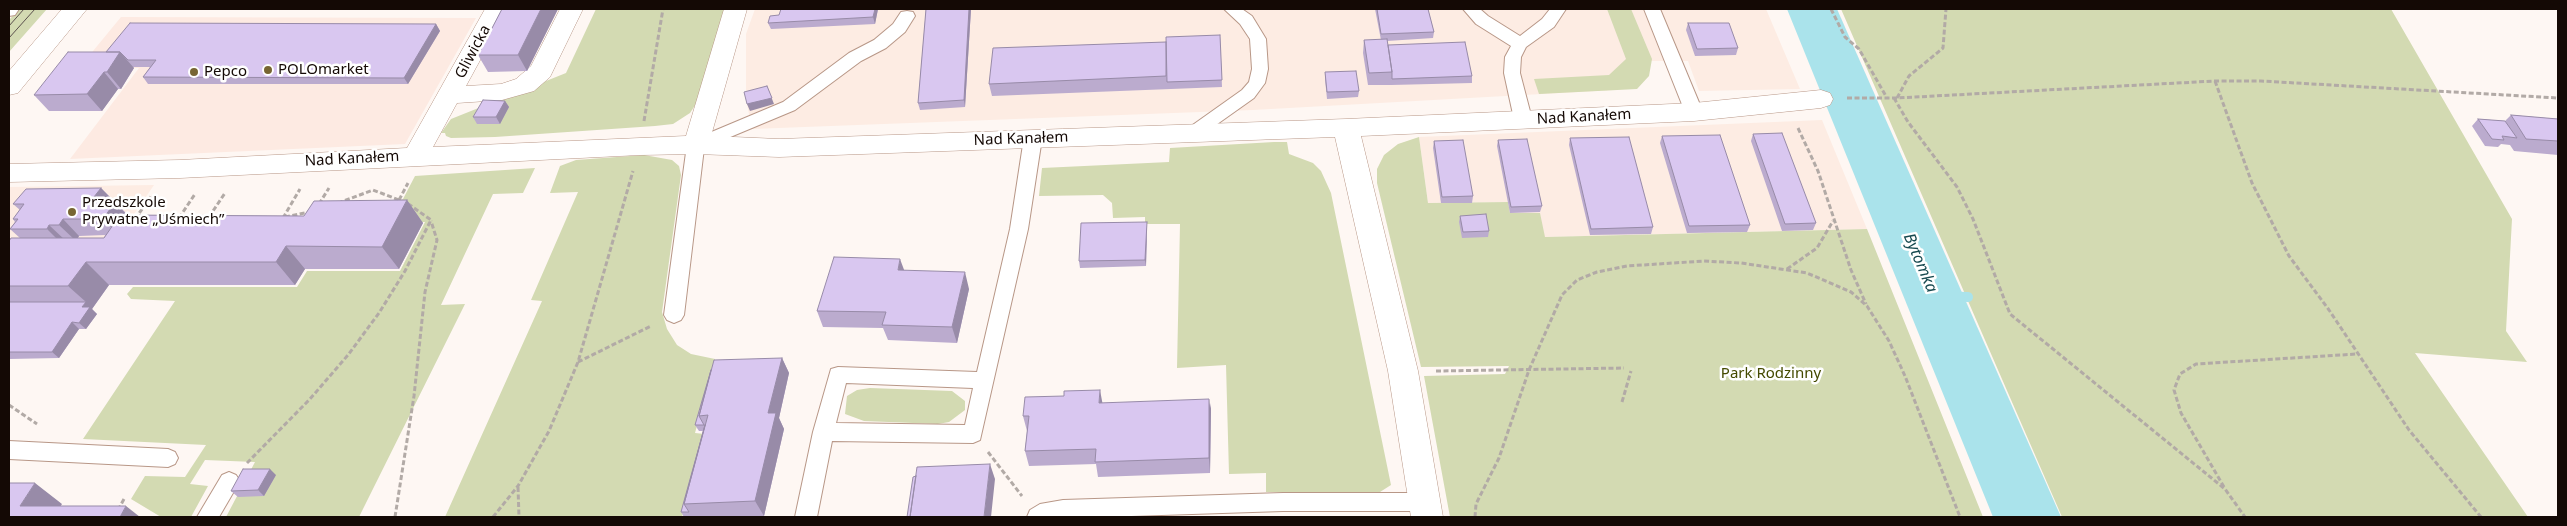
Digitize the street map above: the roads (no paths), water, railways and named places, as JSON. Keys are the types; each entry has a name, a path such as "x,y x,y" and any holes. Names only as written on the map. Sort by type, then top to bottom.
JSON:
{"street":[{"path":"9,87 75,9"},
{"name":"Gliwicka","path":"413,167 496,9"},
{"name":"Gliwicka","path":"450,95 502,92 525,85 541,71 571,9"},
{"path":"696,144 735,9"},
{"name":"Nad Kanałem","path":"9,172 413,167 640,146 696,144 779,148 1346,128 1694,112 1821,99"},
{"path":"1346,128 1403,372 1426,509"}],"lane":[{"path":"1193,133 1248,94 1257,83 1260,69 1258,40 1246,20 1232,9"},
{"path":"1470,9 1482,20 1520,44"},
{"path":"1523,120 1512,72 1513,57 1520,44 1548,23 1558,9"},
{"path":"1652,9 1694,112"},
{"path":"674,315 696,144 789,106 855,57 880,44 900,28 907,16"},
{"path":"823,432 973,434 1019,230 1033,138"},
{"path":"806,517 823,432 838,376 985,380"},
{"path":"9,450 168,458"},
{"path":"208,517 229,481"},
{"path":"1038,517 1048,510 1063,509 1426,509"}],"waterway":[{"name":"Bytomka","path":"1812,9 2027,517"},
{"path":"1934,296 1968,297"}],"tram line":[{"path":"9,26 24,9"},
{"path":"9,38 35,9"}],"place":[{"name":"POLOmarket","path":"268,70"},
{"name":"Pepco","path":"194,72"},
{"name":"Przedszkole Prywatne „Uśmiech”","path":"72,212"}],"park label":[{"name":"Park Rodzinny","path":"1771,374"}]}
